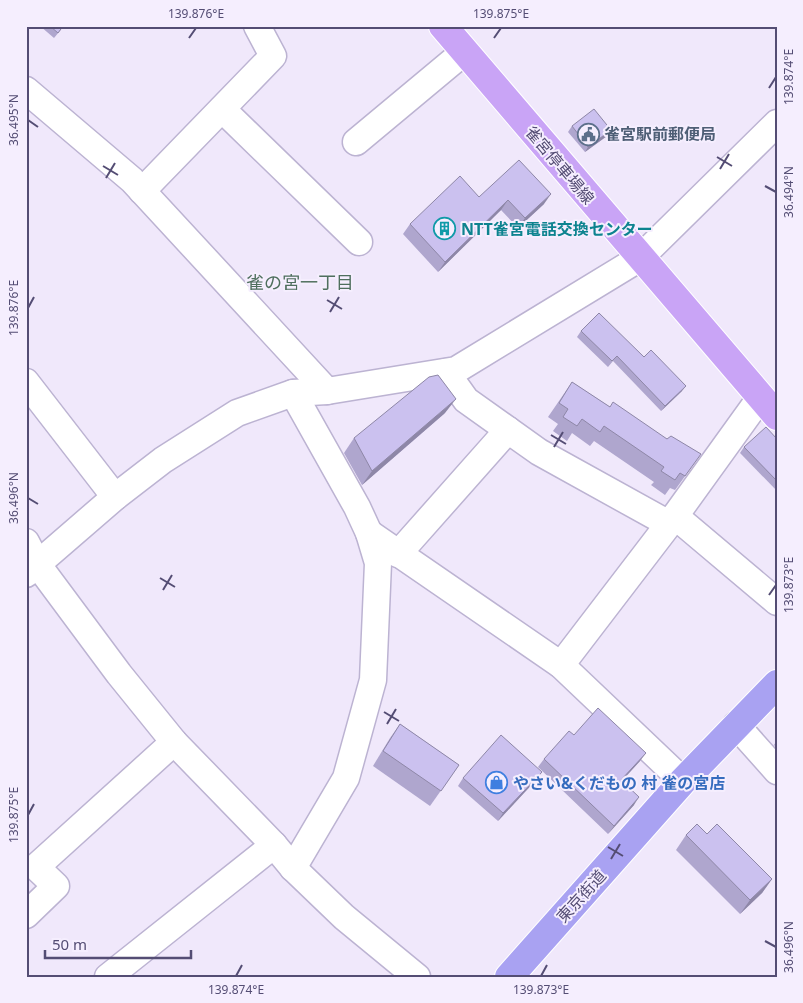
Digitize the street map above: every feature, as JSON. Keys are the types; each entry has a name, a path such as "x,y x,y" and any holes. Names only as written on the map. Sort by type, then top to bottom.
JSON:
{"highway":[{"name":"東京街道","path":"509,977 683,782 777,684"}],"main road":[{"name":"雀宮停車場線","path":"442,26 768,407"}],"street":[{"path":"142,191 273,56 257,26"},
{"path":"356,142 464,52"},
{"path":"26,90 142,191 327,392"},
{"path":"222,108 359,242"},
{"path":"417,977 344,917 293,868 274,845 174,742 30,560 115,498 163,460 237,414 293,394 327,392 456,370 640,258 777,122"},
{"path":"446,372 466,400 539,452 672,520 777,602"},
{"path":"26,382 115,498"},
{"path":"293,394 357,507 369,533 378,563 373,680 346,778 293,868"},
{"path":"561,665 672,520 768,407"},
{"path":"398,554 508,430"},
{"path":"369,533 561,665 683,782"},
{"path":"736,725 777,771"},
{"path":"26,915 56,886 36,867 174,742"},
{"path":"108,977 274,845"}],"building":[{"path":"50,26 63,26 58,33"},
{"name":"雀宮駅前郵便局","path":"594,109 611,130 588,147 572,126"},
{"path":"519,160 551,194 525,218 508,200 445,262 410,224 460,176 479,197"},
{"path":"599,313 644,357 651,350 686,386 665,406 617,356 612,361 581,331"},
{"path":"438,375 456,399 372,471 354,438 429,377"},
{"path":"572,382 610,407 613,402 667,439 671,436 701,454 685,476 680,473 675,480 661,471 664,467 604,426 600,432 582,419 577,426 563,417 568,409 559,403"},
{"path":"766,427 777,439 777,481 744,447"},
{"path":"598,708 646,753 621,780 639,797 614,826 544,759 569,731 574,735"},
{"path":"400,724 459,765 441,791 383,751"},
{"name":"やさい&くだもの 村 雀の宮店","path":"501,735 542,772 503,813 463,778"},
{"path":"697,824 707,834 717,824 772,879 750,900 686,835"}],"place":[{"name":"雀宮駅前郵便局","path":"588,134"},
{"name":"NTT雀宮電話交換センター","path":"445,229"},
{"name":"やさい&くだもの 村 雀の宮店","path":"497,783"}],"district":[{"name":"雀の宮一丁目","path":"300,282"}]}
